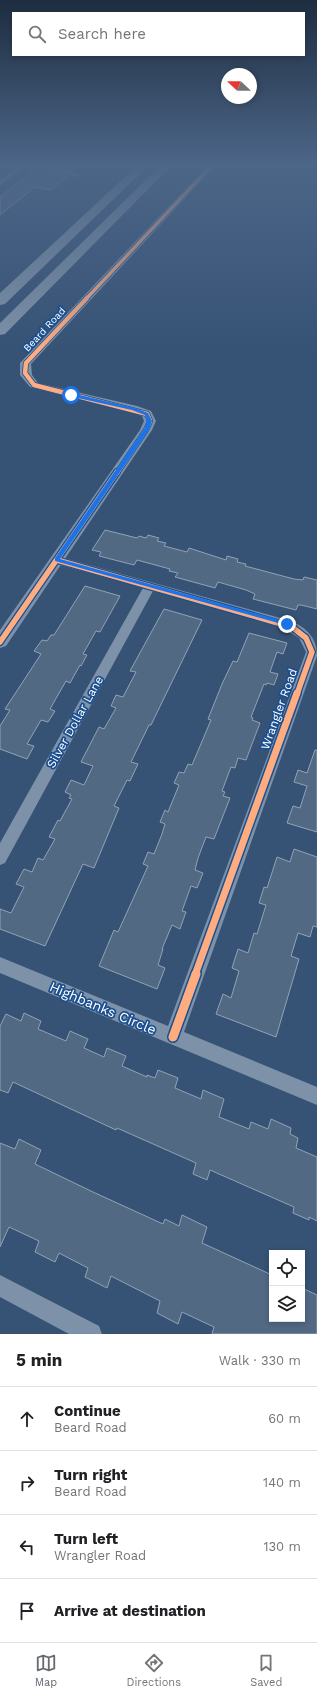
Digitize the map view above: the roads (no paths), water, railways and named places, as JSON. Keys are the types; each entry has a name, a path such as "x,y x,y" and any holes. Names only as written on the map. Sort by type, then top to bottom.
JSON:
{"highway":[{"path":"0,301 80,225"},
{"path":"0,331 106,225"}],"street":[{"name":"Beard Road","path":"0,642 146,430 150,421 147,414 133,409 34,384 26,378 24,369 26,363 155,225"},
{"name":"Wrangler Road","path":"57,560 287,624 301,631 308,639 312,652 173,1037"},
{"name":"Silver Dollar Lane","path":"0,858 150,586"},
{"name":"Highbanks Circle","path":"0,965 317,1096"},
{"path":"0,1286 91,1334"}]}
